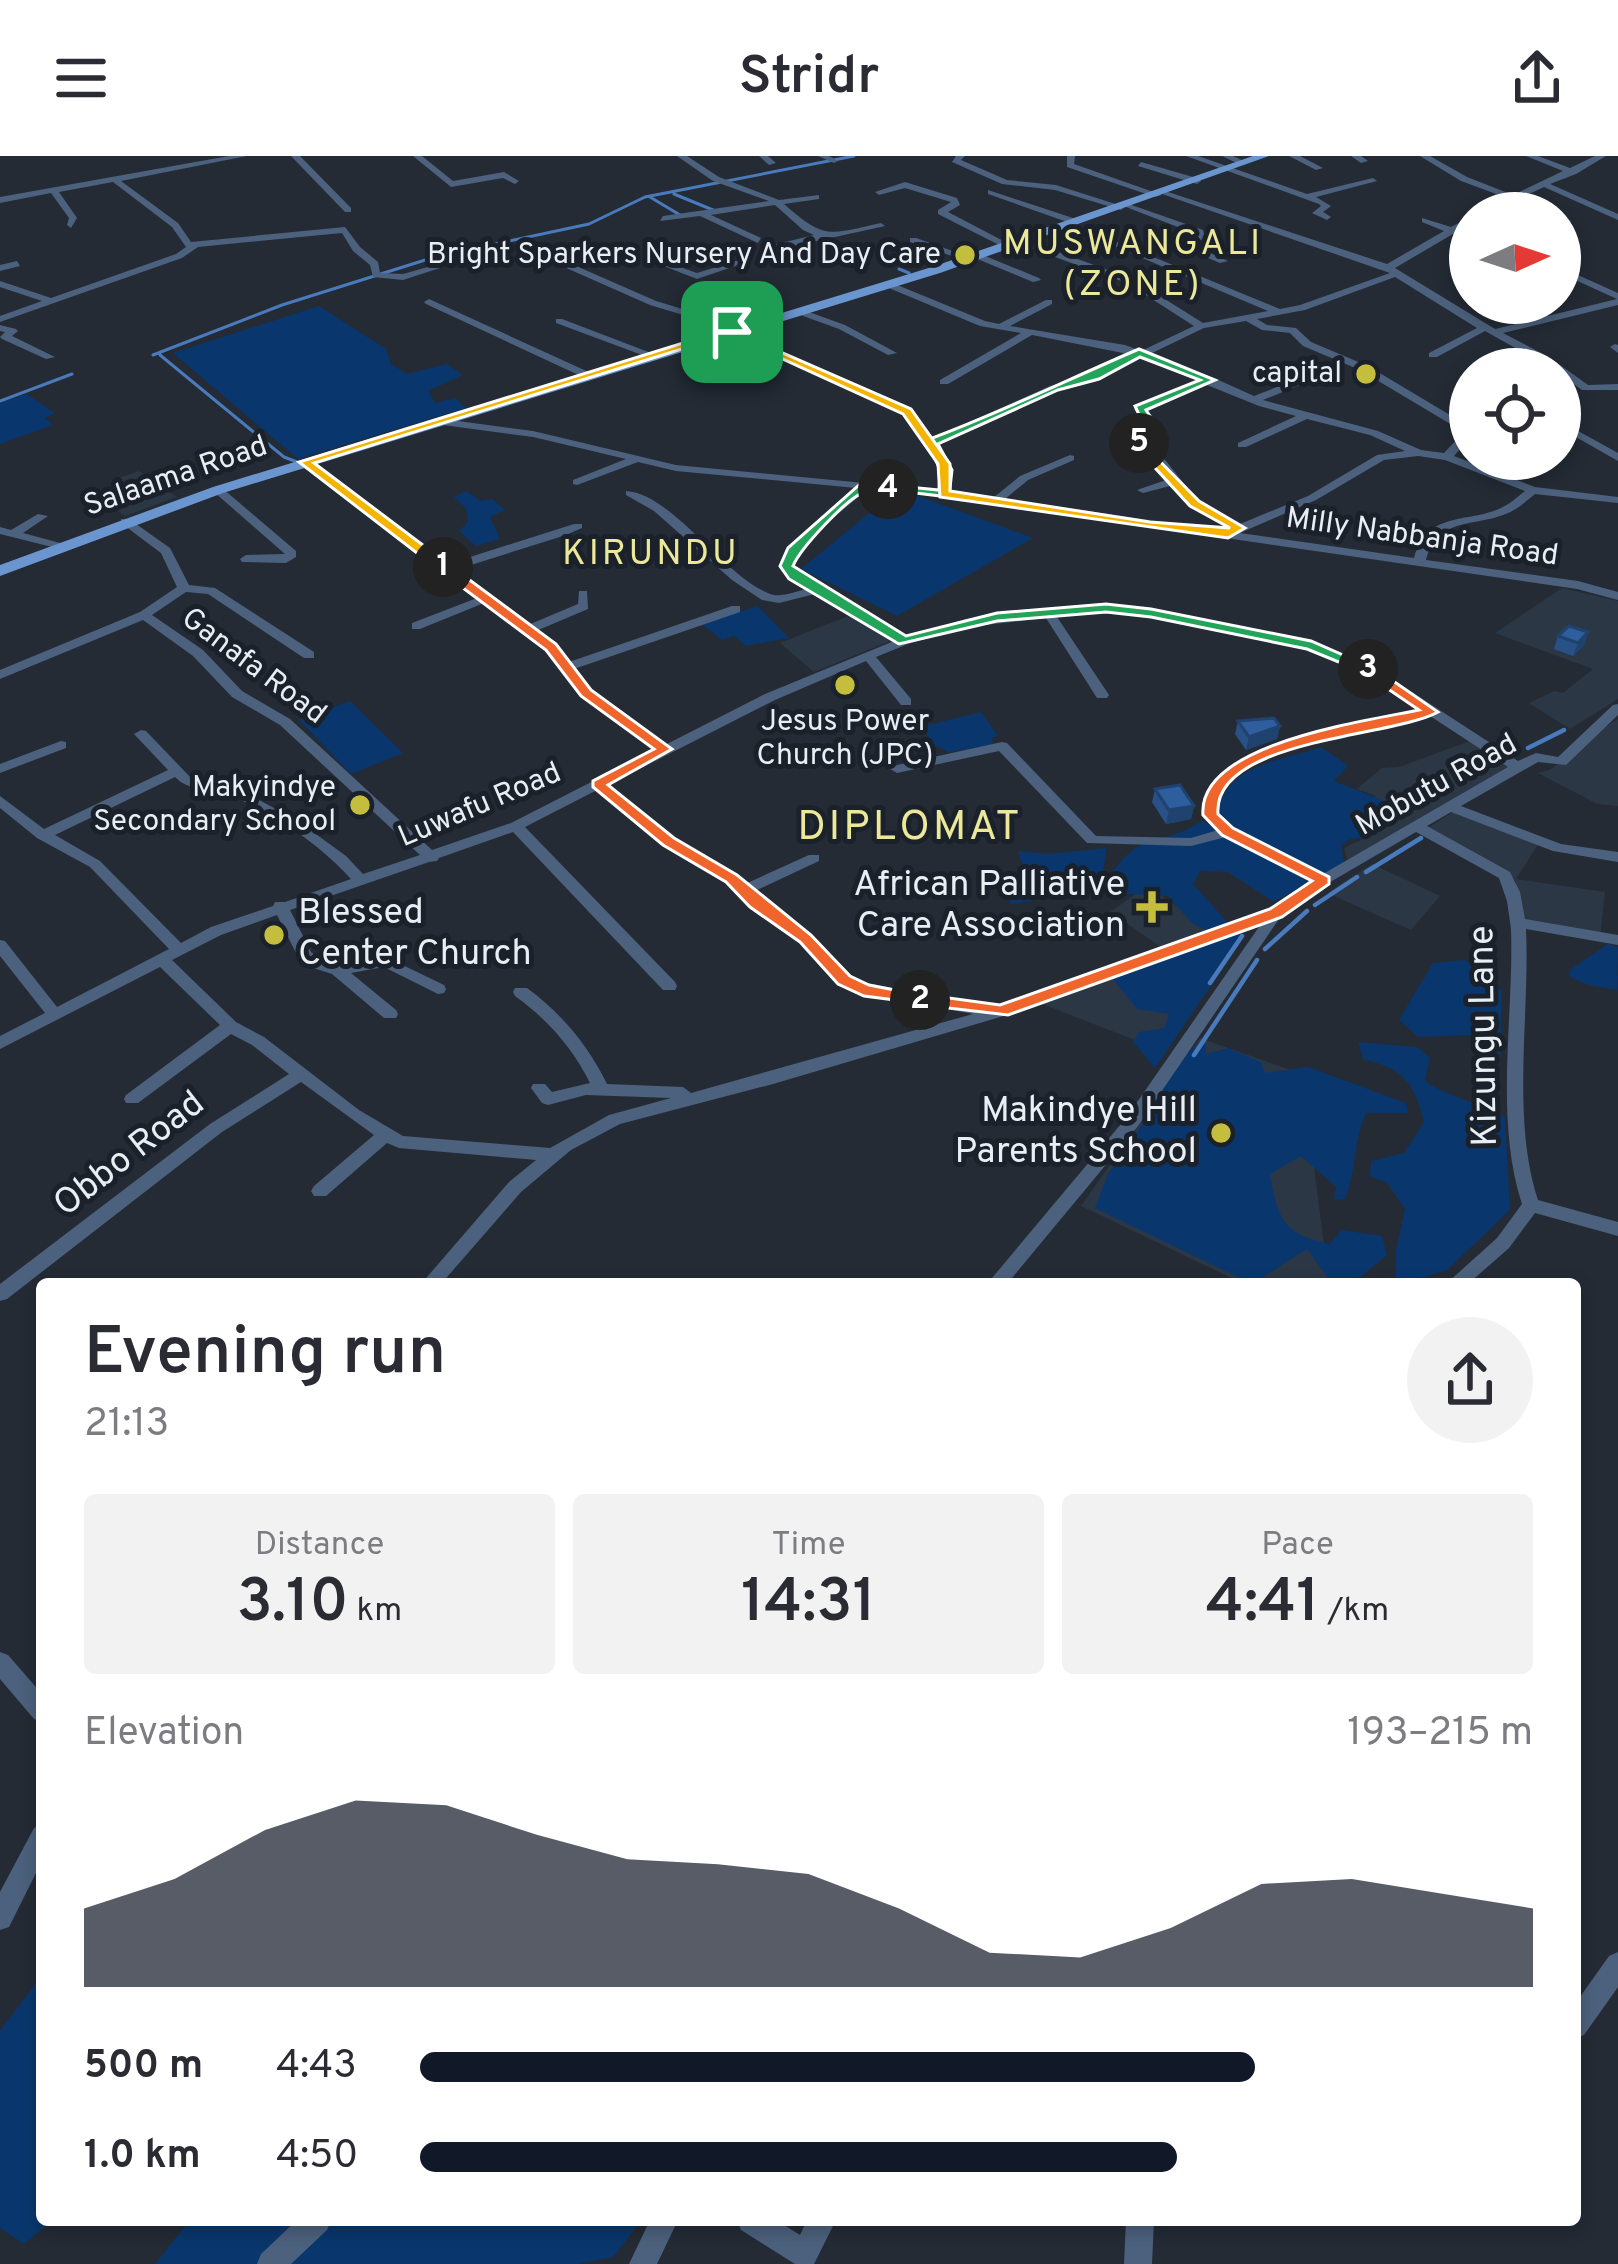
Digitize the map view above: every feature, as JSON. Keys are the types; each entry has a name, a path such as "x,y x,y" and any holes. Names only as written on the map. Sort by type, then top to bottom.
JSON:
{"main road":[{"name":"Salaama Road","path":"0,571 218,490 974,258 1198,181 1226,163 1264,156"}],"street":[{"path":"176,156 188,166"},
{"path":"296,156 348,210"},
{"path":"417,156 451,184 502,175 515,181"},
{"path":"681,156 716,179 774,200 806,228 823,235 832,238 881,226"},
{"path":"822,156 833,161"},
{"path":"961,156 955,160 990,177 1125,206 1202,234 1182,244 1222,261"},
{"path":"1071,156 1070,165 1393,271 1449,306"},
{"path":"1190,156 1226,163 1325,204 1316,213 1327,217"},
{"path":"1293,156 1319,167"},
{"path":"1424,156 1464,179 1503,192"},
{"path":"1530,156 1573,172"},
{"path":"1526,192 1602,156"},
{"path":"0,200 236,157"},
{"path":"1141,164 1198,181"},
{"path":"115,180 175,225 188,245 345,230 356,249 375,264 376,275 403,278 435,268"},
{"path":"1306,197 1373,181"},
{"path":"879,192 908,185 954,200 941,212 1015,244 1130,281 1201,326"},
{"path":"1546,185 1614,213"},
{"path":"54,191 74,220 71,225"},
{"path":"991,192 1280,313"},
{"path":"663,219 816,197"},
{"path":"700,213 758,240"},
{"path":"1425,220 1449,229"},
{"path":"932,442 1054,388 1095,377 1201,326 1280,313 1393,271 1449,231"},
{"path":"776,247 823,235"},
{"path":"913,240 1036,280"},
{"path":"0,323 179,256 194,245"},
{"path":"1309,254 1322,247"},
{"path":"654,259 697,276 739,263"},
{"path":"0,268 16,264"},
{"path":"567,266 653,303 735,330 892,401 932,442 946,470 944,494"},
{"path":"1581,281 1618,300"},
{"path":"0,284 52,301"},
{"path":"887,284 998,328 1139,352 1254,400 1375,433 1418,453"},
{"path":"1324,286 1338,291"},
{"path":"1433,356 1488,330 1618,300"},
{"path":"429,302 589,376"},
{"path":"998,328 1049,302"},
{"path":"798,311 892,353"},
{"path":"1247,317 1264,328 1293,330 1307,344 1364,368 1449,416"},
{"path":"559,321 655,356"},
{"path":"0,323 13,331 5,337 50,357"},
{"path":"1478,324 1545,359 1586,388"},
{"path":"944,382 1029,333"},
{"path":"1287,344 1307,344"},
{"path":"1254,400 1313,376 1303,371"},
{"path":"1210,380 1139,409 1149,422 1133,439 1201,509 1233,531 1312,497 1382,457 1418,453 1447,457 1485,476 1533,490 1618,500"},
{"path":"1581,389 1614,390"},
{"path":"1242,445 1304,416"},
{"name":"Milly Nabbanja Road","path":"436,422 532,434 676,468 738,470 1233,531 1578,585 1618,596"},
{"path":"1581,436 1618,458"},
{"path":"995,502 1024,478 1070,458"},
{"path":"577,482 637,459"},
{"path":"305,462 527,629 568,668 586,693 664,749"},
{"path":"1143,490 1175,481"},
{"path":"863,488 827,515 786,561 790,573 904,641"},
{"path":"218,490 292,554 286,559 246,559"},
{"path":"1420,562 1424,543 1449,523 1500,513 1533,490"},
{"path":"630,493 658,509 766,597 816,590"},
{"path":"7,531 42,516"},
{"name":"Ganafa Road","path":"125,521 166,551 184,588 144,615 198,653 237,694 285,722 432,858"},
{"path":"446,569 495,548 547,539 578,526"},
{"path":"7,531 60,547"},
{"path":"184,588 211,591 309,655"},
{"path":"527,629 584,606 583,594"},
{"path":"416,626 484,599"},
{"name":"Luwafu Road","path":"0,1043 178,949 280,905 432,858 516,826 664,749 868,655 967,623 1106,608 1311,646 1367,669 1519,768"},
{"path":"568,668 736,609"},
{"path":"1048,612 1102,695"},
{"path":"0,675 144,615"},
{"path":"868,655 906,702"},
{"name":"Mobutu Road","path":"1276,913 1536,758 1561,762 1618,708"},
{"path":"1324,881 1228,832 1210,815 1222,778 1309,738 1431,712"},
{"path":"141,734 176,765 176,772"},
{"path":"0,769 61,745"},
{"path":"897,769 1002,746 1092,840 1191,842 1228,832"},
{"path":"42,835 176,772"},
{"path":"176,772 192,785 237,793 293,824 341,859 361,881"},
{"path":"598,784 668,841 744,890 806,938 852,985 995,1012"},
{"path":"0,800 42,835 95,864 178,949"},
{"path":"1453,808 1558,848 1618,857"},
{"path":"516,826 669,986"},
{"name":"Kizungu Lane","path":"1420,828 1505,875 1518,923 1519,1154 1523,1189 1531,1205"},
{"path":"744,890 814,858"},
{"path":"280,905 305,955 338,970 390,1014"},
{"path":"435,1278 485,1216 552,1155 615,1119 995,1012 1276,913"},
{"path":"1001,1278 1132,1122 1276,913"},
{"path":"1518,923 1618,940"},
{"path":"0,945 54,1014"},
{"path":"160,958 230,1026 385,1135 414,1145 552,1155"},
{"path":"338,970 386,962 438,989"},
{"path":"521,992 550,1012 574,1039 602,1090"},
{"path":"132,1100 230,1026"},
{"name":"Obbo Road","path":"0,1294 216,1128 303,1073"},
{"path":"539,1088 548,1100 602,1090 706,1093"},
{"path":"320,1191 385,1135"},
{"path":"1462,1278 1504,1243 1531,1205 1618,1228"},
{"path":"0,1662 36,1704"},
{"path":"0,1918 36,1848"},
{"path":"1581,2017 1618,1965"},
{"path":"271,2264 311,2226"},
{"path":"643,2264 661,2226"},
{"path":"761,2226 805,2254 819,2226"},
{"path":"1138,2264 1140,2226"}],"shaded area":[{"path":"319,306 386,349 391,364 407,374 447,364 463,375 428,391 435,403 455,398 466,408 298,459 173,353"},
{"path":"26,394 55,413 45,418 53,425 0,444 0,403"},
{"path":"139,471 177,497 125,516 95,494 115,487 110,481"},
{"path":"899,489 1033,538 897,616 801,569"},
{"path":"466,491 481,501 492,499 505,510 490,517 500,539 476,546 459,531 468,522 466,508 454,497"},
{"path":"1562,588 1618,601 1618,699 1570,729 1529,703 1554,691 1563,693 1593,669 1495,633"},
{"path":"758,606 789,638 746,646 734,636 722,640 702,624"},
{"path":"848,616 895,639 814,672 780,643"},
{"path":"350,701 403,753 351,774 299,720"},
{"path":"981,712 998,736 991,738 994,745 948,752 929,742 924,726"},
{"path":"1618,719 1618,806 1597,804 1538,773 1567,758 1564,752"},
{"path":"1470,741 1511,768 1348,862 1344,848 1392,825 1360,808 1376,796 1357,789 1382,768 1399,767"},
{"path":"1321,747 1348,766 1334,781 1407,810 1368,837 1350,839 1341,846 1344,863 1323,876 1226,825 1216,815 1222,798 1243,775"},
{"path":"1453,812 1539,843 1516,879 1605,892 1600,938 1523,925 1515,879 1426,829"},
{"path":"1202,821 1314,880 1274,902 1228,872 1200,871 1193,884 1228,923 1208,931 1193,924 1168,896 1111,893 1102,888 1138,847"},
{"path":"1107,848 1098,899 1048,883 1034,885 1035,900 1011,904 1000,885 1023,866 1018,851 1048,854"},
{"path":"1372,864 1440,896 1411,930 1327,893"},
{"path":"1147,886 1213,930 1161,947 1110,912"},
{"path":"1241,932 1245,935 1166,1052 1042,1004"},
{"path":"1241,932 1245,935 1155,1068 1133,1042 1139,1032 1164,1028 1169,1014 1137,1009 1112,978"},
{"path":"1608,944 1618,947 1617,990 1570,977 1570,970"},
{"path":"1465,960 1502,991 1500,1059 1488,1057 1470,1035 1418,1037 1399,1020 1433,963"},
{"name":"Makindye Hill Parents School","path":"1200,1038 1302,1074 1328,1278 1231,1278 1081,1206"},
{"name":"Makindye Hill Parents School","path":"1205,1042 1206,1054 1228,1048 1261,1062 1265,1073 1308,1067 1406,1103 1408,1113 1366,1113 1345,1199 1334,1200 1336,1187 1301,1156 1270,1174 1280,1213 1292,1229 1330,1244 1341,1230 1382,1236 1387,1255 1359,1278 1328,1278 1307,1249 1261,1278 1240,1278 1095,1208 1108,1174 1143,1123 1173,1060"},
{"path":"1358,1042 1417,1047 1430,1058 1425,1081 1505,1117 1510,1210 1447,1270 1422,1278 1396,1278 1396,1250 1405,1209 1387,1183 1370,1176 1371,1161 1404,1153 1424,1122 1405,1079 1363,1059"},
{"path":"36,1983 36,2226 46,2226 24,2244 0,2228 0,2031"},
{"path":"185,2226 637,2226 613,2257 577,2264 155,2264"}],"building":[{"path":"1569,626 1588,632 1578,643 1558,636"},
{"path":"1274,718 1280,726 1249,737 1238,721"},
{"path":"1180,785 1194,806 1169,810 1155,789"}],"waterway":[{"path":"153,355 282,305 438,256 589,224 645,197 854,156"},
{"path":"674,194 713,210"},
{"path":"650,197 680,215"},
{"path":"899,269 909,273"},
{"path":"160,355 284,457 297,462"},
{"path":"0,401 72,374"},
{"path":"1528,748 1564,730"},
{"path":"1366,872 1421,838"},
{"path":"1315,905 1357,877"},
{"path":"1265,949 1307,911"},
{"path":"1210,983 1242,936"},
{"path":"1194,1055 1257,960"}],"place":[{"name":"Bright Sparkers Nursery And Day Care","path":"965,255"},
{"name":"capital","path":"1366,374"},
{"name":"Jesus Power Church (JPC)","path":"845,685"},
{"name":"Makyindye Secondary School","path":"360,805"},
{"name":"African Palliative Care Association","path":"1152,907"},
{"name":"Blessed Center Church","path":"274,935"},
{"name":"Makindye Hill Parents School","path":"1221,1133"}],"district":[{"name":"MUSWANGALI (ZONE)","path":"1133,266"},
{"name":"KIRUNDU","path":"651,555"},
{"name":"DIPLOMAT","path":"910,828"}],"route":[{"path":"732,332 305,462 551,647 586,693 664,749 598,784 668,841 732,879 756,903 806,938 844,980 864,990 995,1012 1276,913 1324,881 1228,832 1210,815 1210,804 1222,778 1238,767 1309,738 1431,712 1367,669 1311,646 1106,608 997,617 904,641 794,576 786,566 810,532 863,488 944,494 946,470 944,464 932,442 1054,388 1088,380 1139,352 1210,380 1139,409 1149,422 1133,439 1162,463 1201,509 1239,528 1228,534 944,494 948,484 946,470 944,464 907,412 892,401 732,332"}]}
